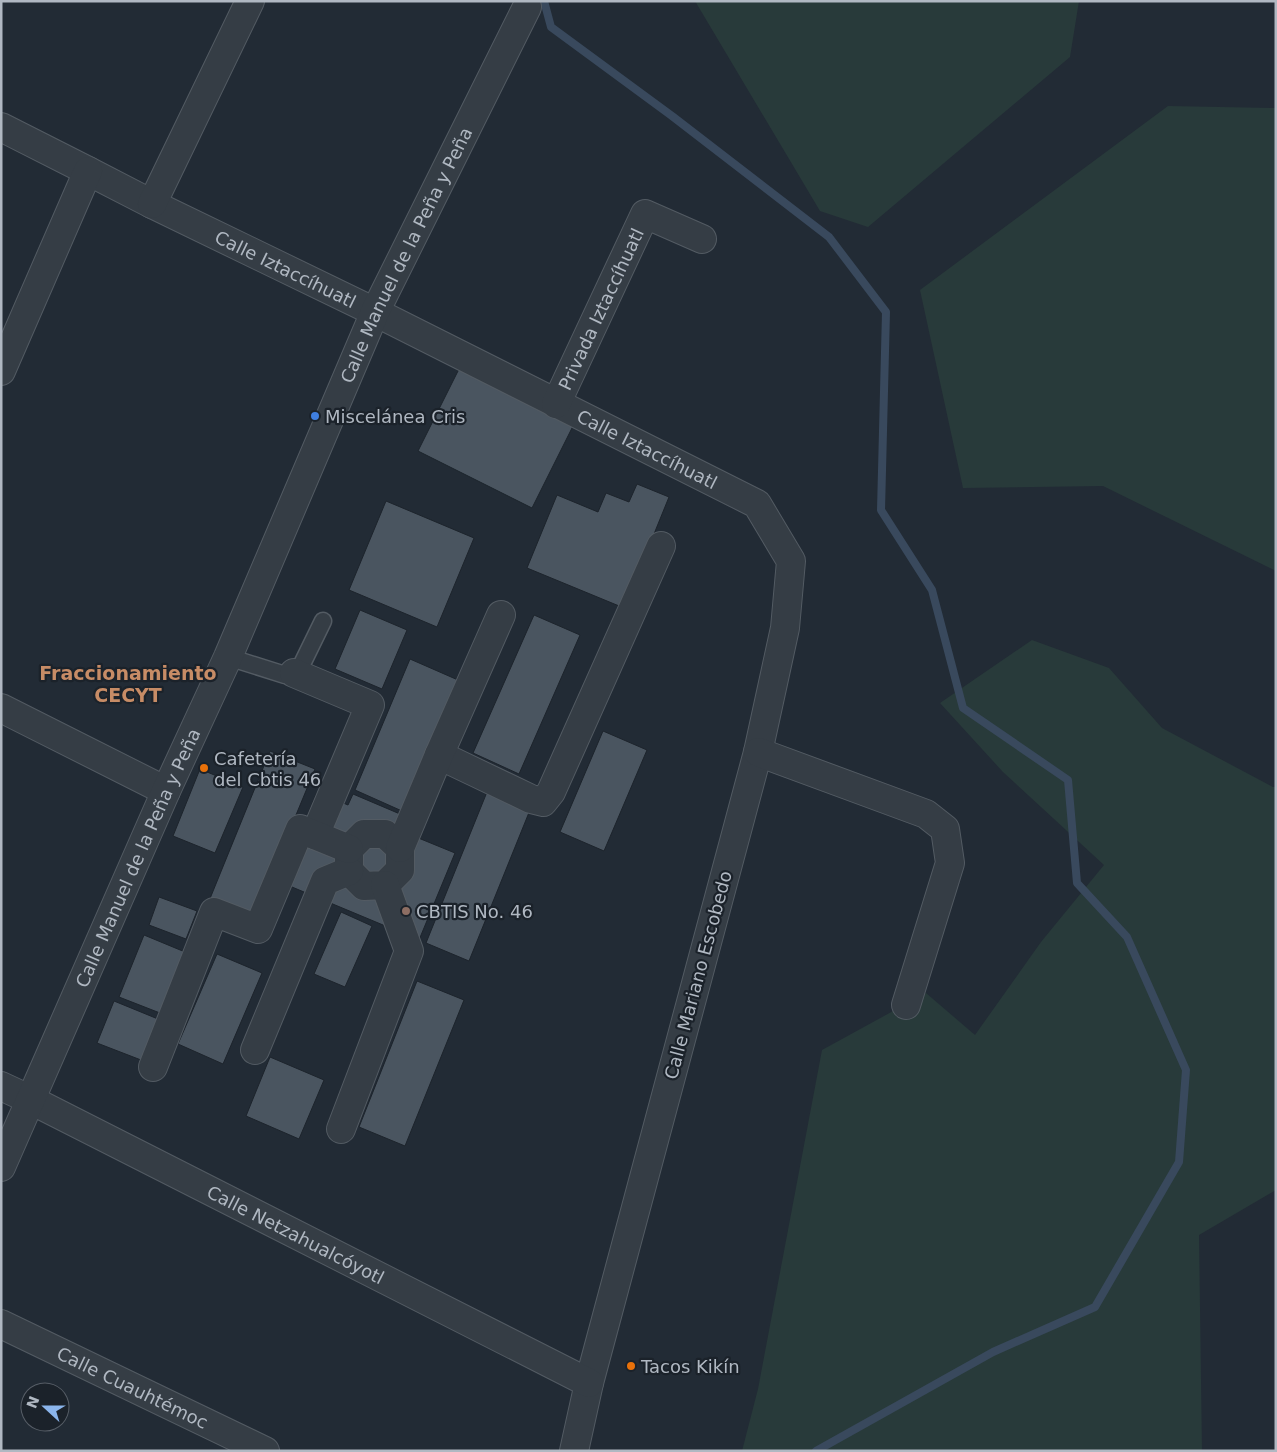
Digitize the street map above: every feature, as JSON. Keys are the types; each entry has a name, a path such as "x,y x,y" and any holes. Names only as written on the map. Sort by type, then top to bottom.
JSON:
{"street":[{"path":"152,204 250,1"},
{"name":"Calle Manuel de la Peña y Peña","path":"1,1167 166,790 228,657 375,312 527,7"},
{"name":"Calle Iztaccíhuatl","path":"1,127 152,204 375,312 757,504"},
{"path":"1,371 88,170"},
{"name":"Privada Iztaccíhuatl","path":"556,404 645,214 702,239"},
{"name":"Calle Mariano Escobedo","path":"574,1451 589,1383 758,752 785,628 791,562 757,504"},
{"path":"439,755 531,799 543,802 552,792 661,546"},
{"path":"153,1067 214,912 258,929 300,829 315,835 349,860 364,886 386,885 400,870 400,848 501,614"},
{"path":"294,673 370,705 315,835"},
{"path":"1,708 166,790"},
{"path":"758,752 926,814 945,829 950,863 906,1005"},
{"path":"256,1050 325,881 349,860 364,834 385,834 400,848"},
{"path":"341,1130 409,951 386,885"},
{"name":"Calle Netzahualcóyotl","path":"1,1086 589,1383"},
{"name":"Calle Cuauhtémoc","path":"1,1324 265,1451"}],"lane":[{"path":"228,657 285,675 294,673 302,664 323,621"}],"shaded area":[{"path":"695,1 1079,1 1070,57 868,227 820,211"},
{"path":"1168,106 1276,108 1276,571 1103,486 963,488 920,290"},
{"path":"1032,640 1109,668 1162,728 1276,787 1276,1190 1199,1235 1202,1451 742,1451 758,1389 822,1050 926,993 975,1035 1041,942 1104,865 1003,772 940,703"}],"building":[{"path":"459,369 573,426 532,508 418,451"},
{"path":"637,484 669,497 624,608 527,568 557,495 598,512 606,493 629,502"},
{"path":"386,501 474,538 437,627 349,590"},
{"path":"360,610 407,630 382,689 335,669"},
{"path":"534,615 580,635 519,774 473,753"},
{"path":"410,659 458,680 402,811 355,790"},
{"path":"603,731 647,750 604,851 560,832"},
{"path":"270,751 315,769 253,919 209,901"},
{"path":"200,769 243,787 215,853 173,836"},
{"path":"317,792 348,805 353,794 400,814 394,828 455,853 419,940 280,882"},
{"path":"487,792 530,810 469,961 426,943"},
{"path":"159,897 197,911 186,939 149,925"},
{"path":"341,912 372,926 345,987 314,974"},
{"path":"144,935 185,952 160,1013 119,997"},
{"path":"217,954 262,973 223,1064 178,1044"},
{"path":"417,981 464,1000 405,1146 359,1127"},
{"path":"114,1001 158,1019 141,1060 97,1043"},
{"path":"270,1057 324,1080 299,1139 246,1116"}],"waterway":[{"path":"544,1 551,27 672,116 829,237 886,312 881,510 932,590 963,708 1068,780 1077,883 1127,937 1186,1070 1179,1162 1095,1307 993,1352 816,1451"}],"place":[{"name":"Miscelánea Cris","path":"315,416"},
{"name":"Cafetería del Cbtis 46","path":"204,768"},
{"name":"CBTIS No. 46","path":"406,911"},
{"name":"Tacos Kikín","path":"631,1366"}],"district":[{"name":"Fraccionamiento CECYT","path":"128,684"}]}
